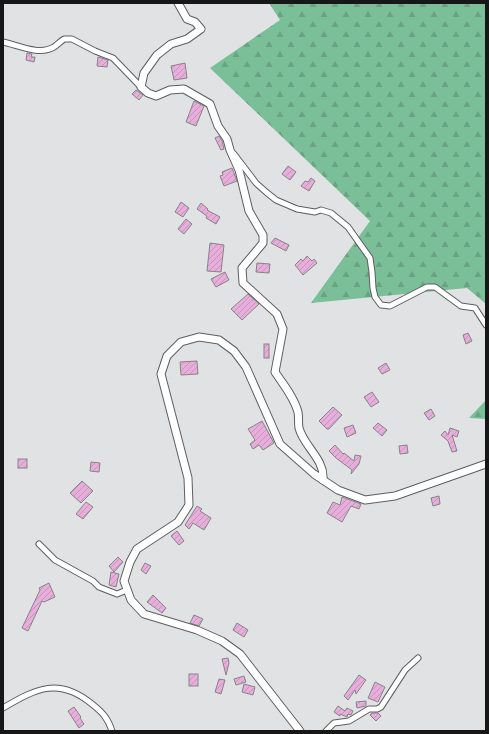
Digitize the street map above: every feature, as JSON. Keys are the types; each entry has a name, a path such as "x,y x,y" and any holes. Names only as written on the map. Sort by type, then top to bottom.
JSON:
{"main road":[{"path":"178,3 187,19 195,22 201,28 187,39 171,44 157,55 144,73 141,87 148,93 156,96 170,90 184,89 210,104 218,126 227,139 239,170 249,212 263,235 263,242 242,268 243,283 277,314 283,329 275,372 296,404 299,415 299,428 310,449 322,466 324,480"},
{"path":"300,731 240,654 222,642 197,630 144,614 130,600 124,581 130,562 137,549 178,522 189,505 188,478 161,374 167,356 181,342 199,337 219,340 234,351 246,367 280,444 338,490 365,500 395,496 486,464"}],"street":[{"path":"3,42 20,47 43,50 53,47 64,39 72,39 95,51 113,58 141,87"},
{"path":"230,150 256,183 276,200 297,210 315,212 322,210 332,213 345,224 370,258 372,288 375,297 381,305 390,306 427,287 435,287 461,306 475,308 486,325"},
{"path":"39,544 55,560 93,581 99,588 117,594 127,590"},
{"path":"326,731 334,723 349,721 369,709 377,709 381,707 405,670 418,658"},
{"path":"3,708 36,690 54,687 69,690 86,699 104,714 112,731"}],"green space":[{"path":"269,3 486,3 486,304 467,288 311,303 370,221 210,68 280,20"},
{"path":"486,400 486,419 469,418"}],"building":[{"path":"27,53 32,54 31,57 35,57 34,62 26,60"},
{"path":"98,57 108,60 107,67 97,66"},
{"path":"185,63 187,78 174,80 171,66"},
{"path":"136,90 143,95 139,100 132,94"},
{"path":"194,101 204,106 196,126 186,122"},
{"path":"219,136 224,149 221,150 215,138"},
{"path":"288,166 296,172 290,180 282,174"},
{"path":"232,168 237,181 224,186 220,176 223,175 222,172"},
{"path":"311,178 315,181 309,191 301,186 305,181 308,182"},
{"path":"181,202 189,208 183,217 175,212"},
{"path":"201,203 208,209 207,210 220,217 216,224 206,218 207,216 197,209"},
{"path":"186,219 192,224 184,234 178,229"},
{"path":"275,238 289,245 286,251 271,243"},
{"path":"210,243 224,245 221,272 207,271"},
{"path":"307,256 312,261 314,259 317,263 303,275 295,265 301,259 303,261"},
{"path":"257,263 270,264 269,273 256,272"},
{"path":"225,272 229,280 216,287 211,279"},
{"path":"248,294 259,304 242,320 231,309"},
{"path":"468,333 472,341 466,344 463,335"},
{"path":"264,344 269,344 269,358 264,358"},
{"path":"197,361 198,374 181,375 180,362"},
{"path":"386,363 390,370 382,374 378,368"},
{"path":"372,392 379,402 371,407 364,397"},
{"path":"333,407 342,415 329,429 327,429 319,421"},
{"path":"431,409 435,416 429,420 424,413"},
{"path":"262,421 274,443 263,450 259,445 253,449 250,444 255,440 248,429"},
{"path":"378,423 387,430 382,436 373,428"},
{"path":"353,425 356,433 347,437 344,428"},
{"path":"450,428 459,431 457,437 452,435 457,451 452,452 448,441 441,435 445,431 448,435"},
{"path":"335,445 343,454 344,453 354,461 355,455 361,456 359,464 351,474 352,470 329,451"},
{"path":"407,445 408,453 400,454 399,446"},
{"path":"18,459 27,459 27,468 18,468"},
{"path":"91,462 100,463 99,472 90,471"},
{"path":"82,481 93,491 81,503 70,493"},
{"path":"439,496 440,504 433,506 431,498"},
{"path":"342,497 361,504 359,509 351,506 342,522 327,513 333,502 340,505"},
{"path":"86,502 93,507 83,519 76,514"},
{"path":"197,506 202,509 200,511 211,518 204,530 193,523 189,529 185,525"},
{"path":"177,531 184,541 179,545 171,536"},
{"path":"118,557 123,562 114,572 109,566"},
{"path":"145,563 151,566 146,574 141,570"},
{"path":"111,572 119,574 116,587 109,585"},
{"path":"49,583 55,597 44,602 42,601 28,631 22,628 40,590 39,588"},
{"path":"153,595 166,608 162,613 147,602"},
{"path":"194,615 203,619 199,626 190,623"},
{"path":"237,623 248,630 244,637 233,630"},
{"path":"228,658 229,663 226,675 222,659"},
{"path":"189,674 198,674 198,686 189,686"},
{"path":"359,675 366,680 356,694 355,690 348,700 344,696"},
{"path":"244,676 246,682 236,685 234,679"},
{"path":"219,679 225,680 221,694 215,692"},
{"path":"375,682 385,687 378,702 368,698"},
{"path":"244,684 255,687 253,695 242,692"},
{"path":"366,701 366,706 357,708 356,702"},
{"path":"338,706 345,711 347,708 353,711 351,715 348,714 347,717 340,714 340,716 334,712"},
{"path":"74,707 84,724 79,728 68,711"},
{"path":"372,713 378,713 381,716 376,721 370,715"}]}
